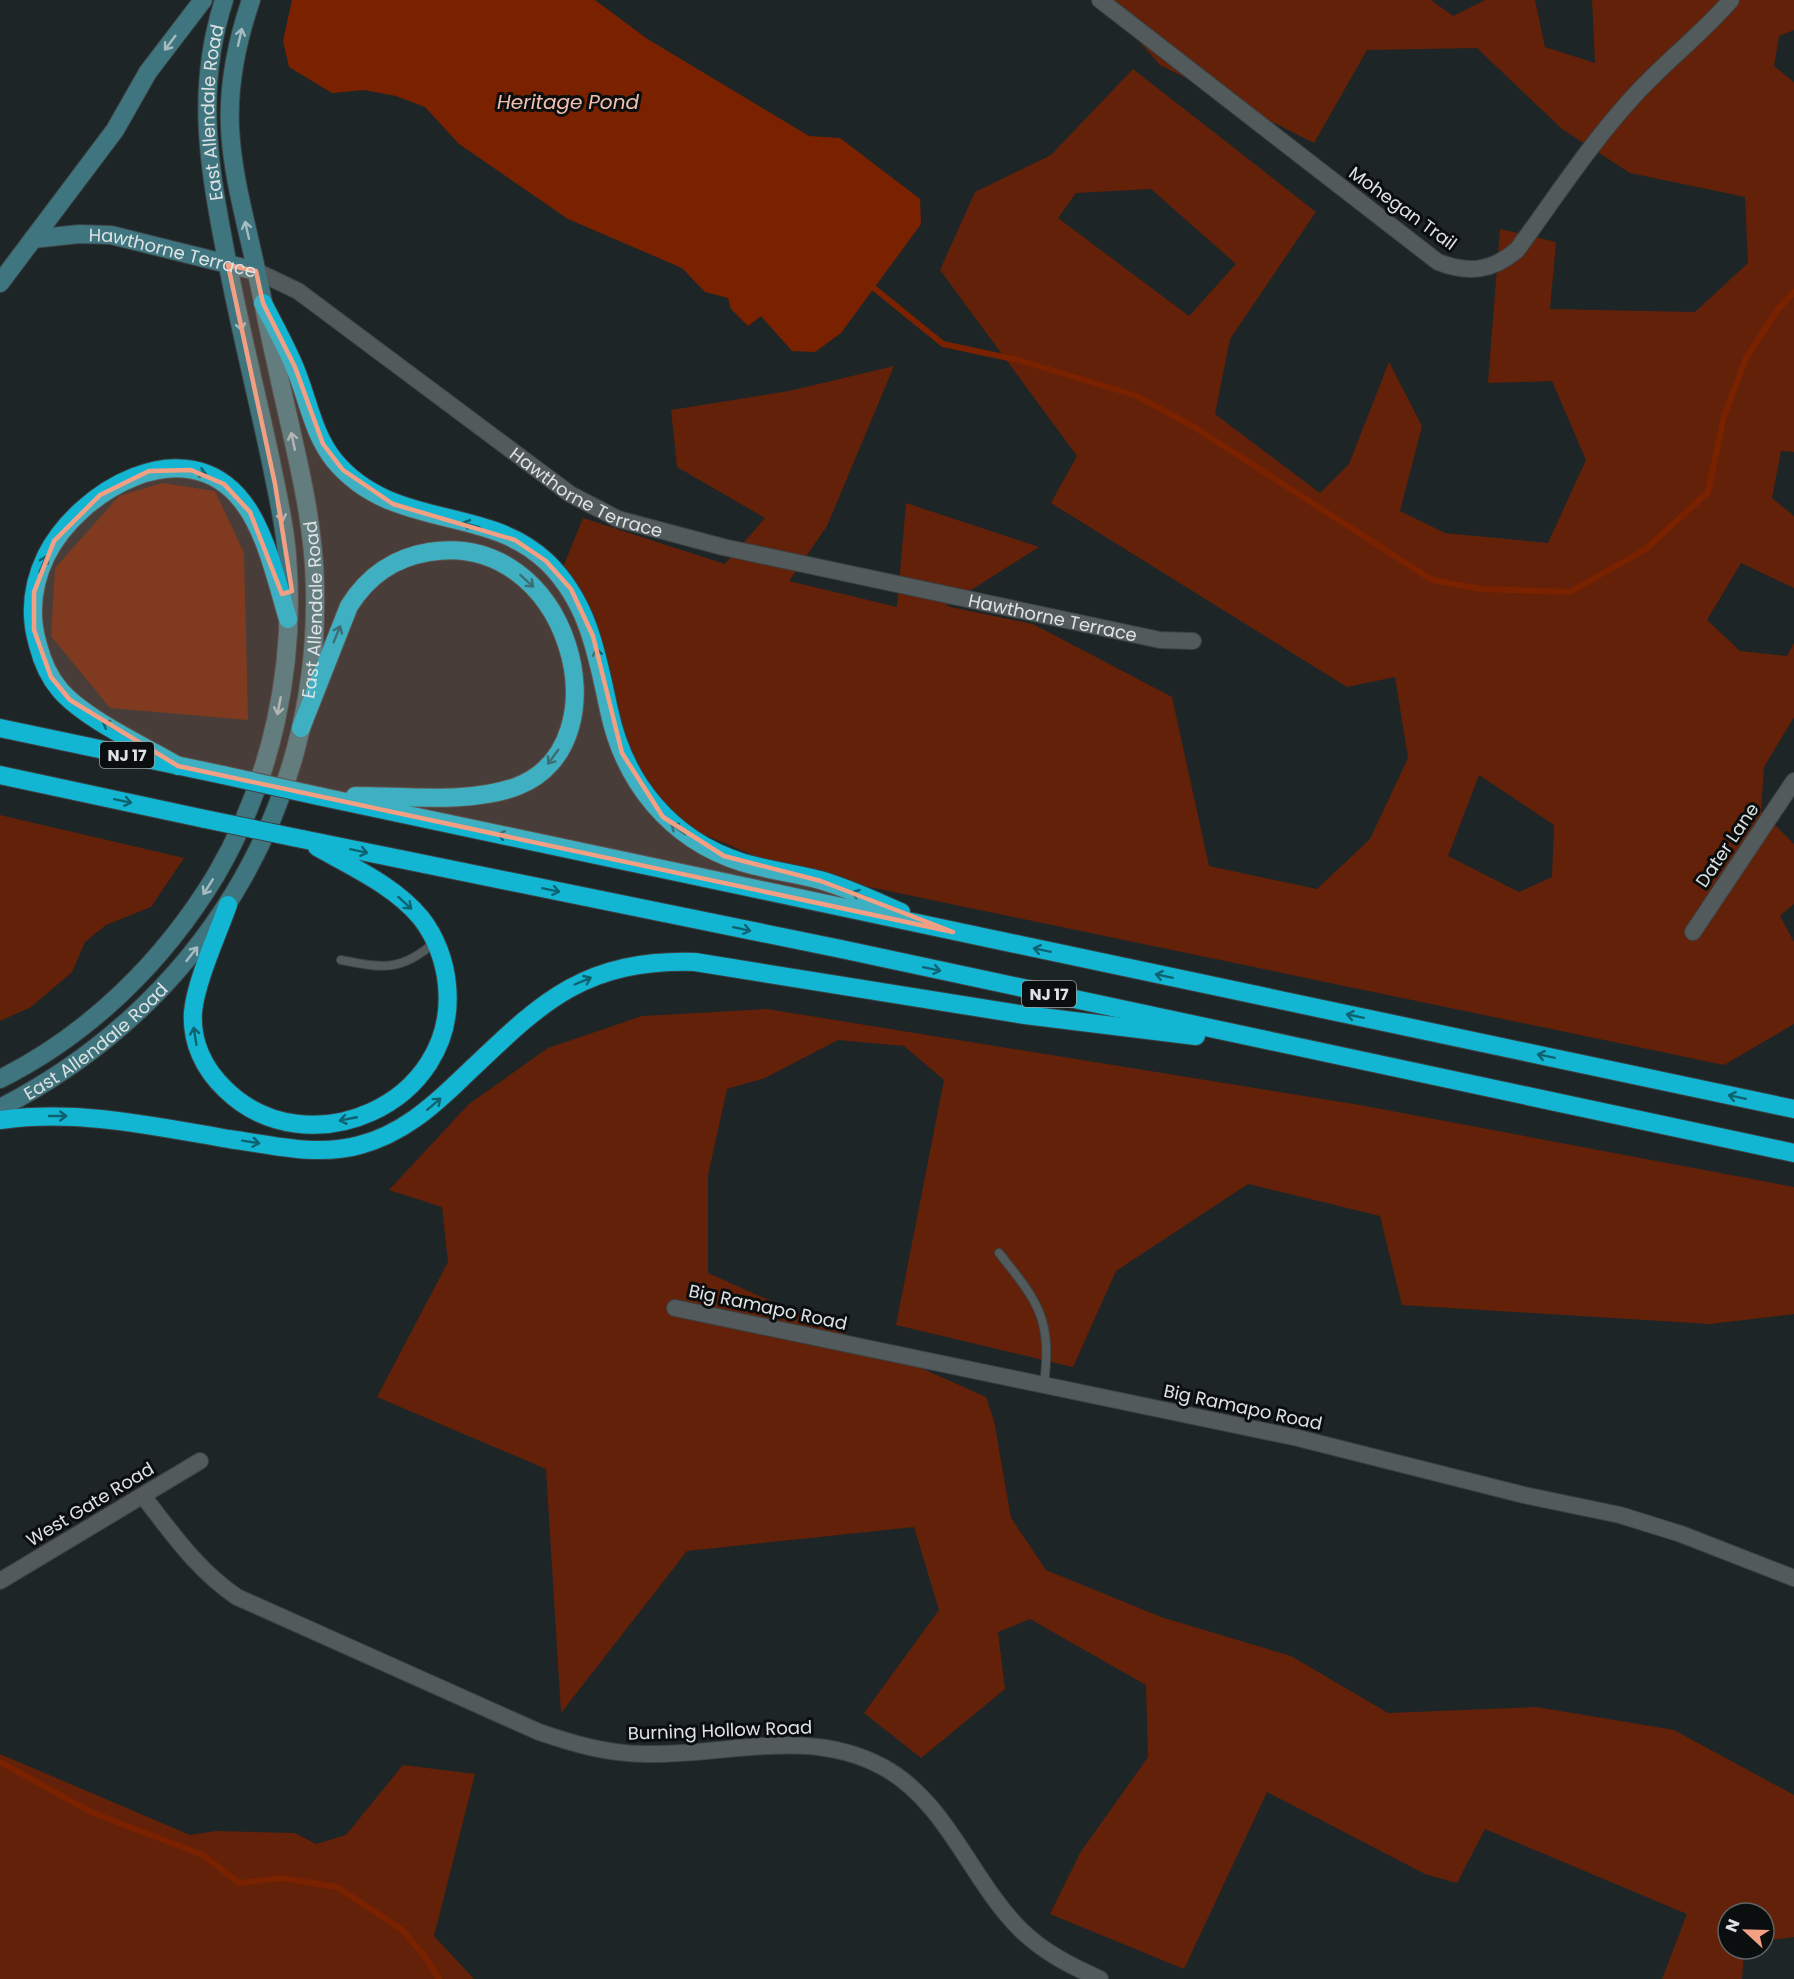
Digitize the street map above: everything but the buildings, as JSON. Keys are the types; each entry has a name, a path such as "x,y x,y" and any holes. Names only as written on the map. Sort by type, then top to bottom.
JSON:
{"highway":[{"path":"263,303 295,367 323,444 343,470 365,489 393,504 481,528 515,540 546,561 571,589 593,636 609,712 622,753 640,788 663,817 691,838 724,856 759,867 821,881 953,932"},
{"path":"178,766 84,711 59,689 51,677 38,647 32,611 39,574 54,541 81,510 132,476 148,471 177,469 214,477 234,491 250,512 288,620"},
{"path":"301,728 349,606 371,577 402,559 441,550 460,550 496,560 530,583 544,598 566,639 574,679 571,719 556,753 531,779 518,786 481,795 318,796"},
{"path":"0,720 32,735"},
{"name":"NJ 17","path":"0,728 1794,1109"},
{"name":"NJ 17","path":"0,775 841,949 1794,1153"},
{"path":"0,786 66,788"},
{"path":"228,905 196,997 193,1012 196,1041 207,1069 229,1094 251,1109 279,1120 327,1123 361,1117 390,1103 416,1083 435,1054 446,1024 448,1007 446,975 435,942 421,918 399,897 302,839"},
{"path":"0,1120 78,1116 301,1150 341,1149 359,1145 396,1131 425,1112 530,1013 560,992 612,970 654,962 695,962 1026,1016 1311,1050"}],"main road":[{"path":"0,283 115,130 140,87 203,0"},
{"name":"East Allendale Road","path":"0,1079 66,1039 121,993 169,942 206,890 245,818 267,756 283,690 288,620 287,554 282,520 228,265 211,173 206,119 210,62 224,0"},
{"name":"East Allendale Road","path":"0,1108 53,1079 83,1059 138,1013 187,961 228,905 266,836 301,728 312,662 315,586 306,505 240,200 230,128 235,57 251,0"},
{"name":"Hawthorne Terrace","path":"33,239 79,234 111,236 256,271"}],"street":[{"name":"Mohegan Trail","path":"1100,0 1438,262 1456,269 1473,271 1504,261 1517,250 1601,134 1635,94 1713,21 1731,0"},
{"name":"Hawthorne Terrace","path":"256,271 281,280 315,302 547,477 586,504 618,519 723,547 996,607 1160,640 1193,641"},
{"name":"Dater Lane","path":"1693,932 1794,781"},
{"name":"Big Ramapo Road","path":"675,1308 1298,1438 1524,1495 1620,1515 1682,1534 1794,1578"},
{"name":"West Gate Road","path":"0,1581 200,1461"},
{"name":"Burning Hollow Road","path":"143,1496 193,1562 214,1582 237,1597 539,1732 583,1746 647,1754 804,1744 832,1748 884,1767 910,1785 932,1807 1020,1929 1042,1948 1068,1965 1100,1979"}],"lane":[{"path":"341,960 369,965 409,962 435,942"},
{"path":"999,1253 1029,1289 1040,1309 1048,1344 1044,1385"}],"highlighted area":[{"path":"228,265 256,271 263,303 295,367 323,444 343,470 393,504 515,540 546,561 571,589 593,636 622,753 663,817 724,856 821,881 953,932 178,766 70,700 51,677 34,630 34,592 54,541 100,495 149,471 191,470 224,484 250,512 282,594 292,591 275,484"}],"shaded area":[{"path":"1103,0 1431,0 1453,16 1485,0 1535,0 1545,47 1595,63 1592,0 1794,0 1794,30 1779,36 1774,66 1794,82 1794,452 1781,451 1772,498 1794,516 1794,588 1741,563 1707,620 1740,651 1787,656 1794,643 1794,717 1764,767 1761,811 1794,844 1794,904 1780,916 1794,942 1794,1024 1724,1065 788,870 651,812 606,709 559,577 583,518 725,564 765,518 677,467 671,410 789,391 894,366 827,526 789,581 897,607 906,503 1039,547 946,606 1033,624 1172,697 1209,866 1317,889 1370,839 1408,758 1395,677 1347,687 1051,503 1077,456 940,270 975,192 1051,155 1133,69 1316,212 1230,339 1215,414 1320,493 1349,464 1389,362 1422,426 1400,511 1445,533 1548,543 1586,460 1552,381 1488,383 1500,229 1556,242 1550,309 1695,312 1748,263 1745,197 1630,173 1562,129 1477,48 1367,50 1314,143 1160,65","holes":["1151,189 1236,264 1189,316 1058,218 1076,193","1479,775 1554,825 1552,877 1519,892 1448,856"]},
{"path":"162,483 215,491 244,553 248,720 110,708 51,636 55,568 119,496"},
{"path":"0,815 184,858 151,907 106,925 85,942 72,972 31,1007 0,1021"},
{"path":"767,1009 1360,1105 1794,1187 1794,1314 1710,1324 1402,1305 1380,1216 1248,1184 1116,1271 1073,1367 896,1325 944,1080 904,1046 838,1040 765,1078 727,1089 708,1175 708,1273 986,1397 994,1421 1011,1518 1046,1570 1161,1617 1291,1656 1388,1713 1536,1707 1674,1730 1794,1795 1794,1937 1776,1939 1776,1901 1716,1901 1716,1961 1743,1961 1742,1979 1662,1979 1687,1914 1485,1829 1457,1883 1425,1874 1267,1792 1184,1969 1050,1914 1080,1853 1148,1757 1146,1685 1030,1619 998,1632 1005,1689 921,1758 864,1713 939,1610 914,1527 687,1551 561,1713 546,1469 377,1397 448,1262 442,1207 389,1190 469,1104 548,1048 642,1016"},
{"path":"0,1754 190,1835 216,1831 295,1833 316,1844 346,1835 403,1765 475,1774 434,1936 474,1979 0,1979"}],"water":[{"name":"Heritage Pond","path":"292,0 595,0 646,38 809,136 840,138 920,199 921,224 841,333 815,352 792,351 761,316 748,326 731,309 728,298 705,292 682,268 568,219 459,144 425,107 396,96 364,90 332,93 289,67 283,41"}],"waterway":[{"path":"869,284 943,344 1018,360 1137,396 1194,427 1432,580 1481,589 1570,592 1646,549 1708,492 1724,416 1746,358 1778,309 1794,292"},
{"path":"0,1762 93,1813 203,1855 239,1883 282,1878 337,1887 401,1929 423,1954 439,1979"}]}
